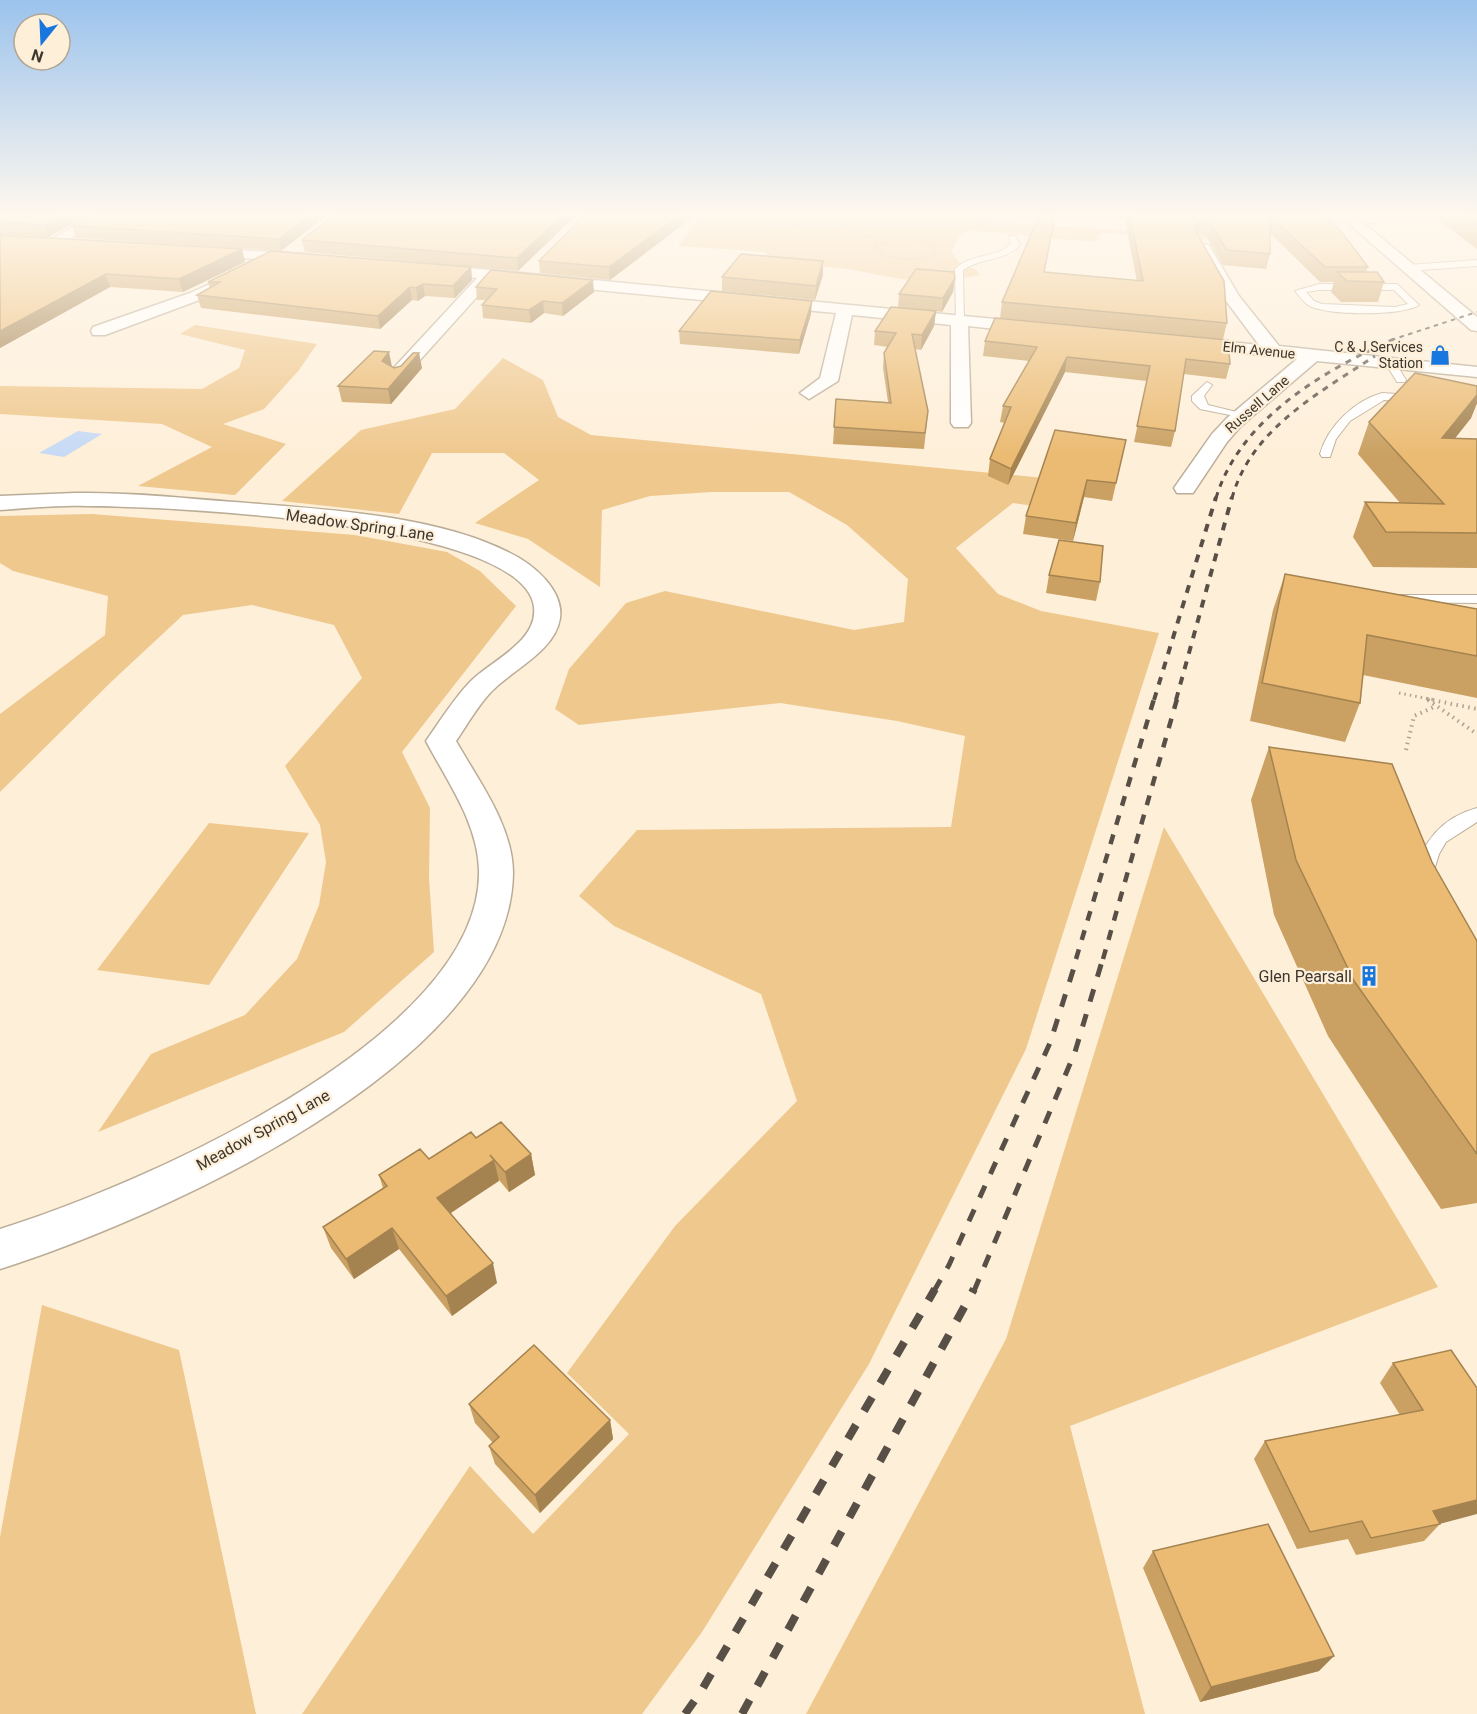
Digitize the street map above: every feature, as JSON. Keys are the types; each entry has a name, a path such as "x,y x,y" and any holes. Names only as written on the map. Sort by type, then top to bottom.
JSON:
{"street":[{"path":"99,331 196,296"},
{"path":"396,376 470,296"},
{"path":"704,296 1052,330"},
{"path":"1231,296 1273,351"},
{"path":"1441,296 1477,326"},
{"path":"809,393 829,381 845,310"},
{"path":"959,321 961,423"},
{"name":"Elm Avenue","path":"1168,341 1477,372"},
{"name":"Russell Lane","path":"1185,488 1219,438 1241,416 1313,355"},
{"name":"Meadow Spring Lane","path":"0,503 136,501 302,515 424,532 478,548 521,569 535,580 547,606 543,630 514,660 482,685 441,741 490,836 497,870 494,898 477,945 443,997 394,1046 311,1107 177,1178 50,1234 0,1249"}],"lane":[{"path":"959,296 959,321"},
{"path":"1305,296 1311,303 1321,307 1395,310 1414,305 1405,296"},
{"path":"1391,364 1401,380"},
{"path":"1207,385 1198,396 1198,402 1204,407 1241,416"},
{"path":"1326,454 1330,439 1346,419 1382,396 1412,398"},
{"path":"1383,599 1477,599"},
{"path":"1435,899 1423,879 1428,853 1445,830 1477,814"}],"path":[{"path":"1399,693 1477,709"},
{"path":"1426,699 1477,734"},
{"path":"1406,750 1414,716 1437,706"}],"shaded area":[{"path":"195,325 317,344 299,370 264,409 223,424 286,444 235,495 138,486 212,447 162,424 0,414 0,386 202,389 239,368 245,350 180,334"},
{"path":"503,358 543,380 558,417 591,435 1065,480 1056,509 1013,503 956,548 998,594 1041,611 1159,633 1026,1049 869,1364 702,1632 642,1714 302,1714 470,1466 533,1534 629,1434 567,1373 675,1226 797,1101 761,994 614,926 579,896 637,830 951,827 965,736 897,721 780,703 579,725 555,709 569,669 626,603 665,591 854,630 904,622 908,579 847,525 789,492 712,492 650,496 602,510 600,587 528,539 475,523 539,480 504,453 432,453 399,514 282,501 361,430 455,409"},
{"path":"92,514 355,535 447,552 480,571 516,606 402,752 430,808 429,878 434,952 344,1032 98,1132 151,1054 245,1015 297,959 319,905 326,862 320,825 285,766 362,678 334,625 252,605 183,615 111,682 0,792 0,714 105,635 108,596 13,571 0,563 0,516"},
{"path":"209,823 309,833 209,985 97,970"},
{"path":"1164,827 1438,1287 1070,1426 1145,1714 806,1714 1006,1339"},
{"path":"42,1305 179,1350 256,1714 0,1714 0,1537"}],"water":[{"path":"78,431 102,434 64,457 39,453"}],"building":[{"path":"0,296 65,296 0,331"},
{"path":"206,296 400,296 378,316"},
{"path":"490,296 571,296 562,303 543,301 529,310 482,305"},
{"path":"707,296 761,296 812,301 800,340 679,331"},
{"path":"921,296 944,296 943,298"},
{"path":"1005,296 1225,296 1227,323 1002,302"},
{"path":"891,307 936,311 922,335 912,334 928,411 925,433 834,427 836,399 891,403 884,353 896,333 875,331"},
{"path":"995,318 1228,340 1230,364 1186,359 1175,431 1137,426 1150,366 1067,357 1011,469 990,459 1011,407 1003,406 1037,347 985,341"},
{"path":"374,351 389,352 382,361 394,368 401,366 413,353 419,353 388,389 338,386"},
{"path":"1415,373 1477,386 1477,395 1442,438 1477,439 1477,533 1386,532 1365,502 1444,504 1369,422"},
{"path":"1055,430 1126,440 1116,483 1087,480 1076,523 1026,516"},
{"path":"1059,540 1103,546 1100,582 1049,575"},
{"path":"1285,574 1477,609 1477,656 1367,635 1360,703 1262,683"},
{"path":"1269,747 1392,764 1432,862 1477,941 1477,1154 1354,981 1296,860"},
{"path":"501,1122 531,1154 505,1172 490,1155 494,1160 437,1198 493,1263 446,1296 392,1228 346,1259 323,1227 387,1186 379,1175 420,1149 429,1159 471,1132 476,1138"},
{"path":"534,1345 610,1420 535,1495 489,1446 499,1437 469,1404"},
{"path":"1451,1350 1477,1388 1477,1500 1433,1511 1440,1524 1371,1538 1362,1521 1310,1532 1265,1441 1423,1410 1393,1363"},
{"path":"1268,1524 1334,1656 1211,1687 1153,1551"}],"railway":[{"path":"1394,339 1477,312"},
{"path":"1216,498 1228,470 1244,444 1264,421 1313,383 1340,366 1394,339"},
{"path":"1232,498 1241,474 1254,452 1271,433 1310,399 1375,356"},
{"path":"1154,700 1216,497"},
{"path":"1176,700 1232,497"},
{"path":"1076,959 1154,699"},
{"path":"1103,959 1177,699"},
{"path":"934,1291 949,1265 1050,1043 1077,958"},
{"path":"974,1291 1075,1052 1103,958"},
{"path":"685,1714 700,1693 935,1289"},
{"path":"742,1714 974,1289"}],"place":[{"name":"C & J Services Station","path":"1440,355"},
{"name":"Glen Pearsall","path":"1369,976"}]}
